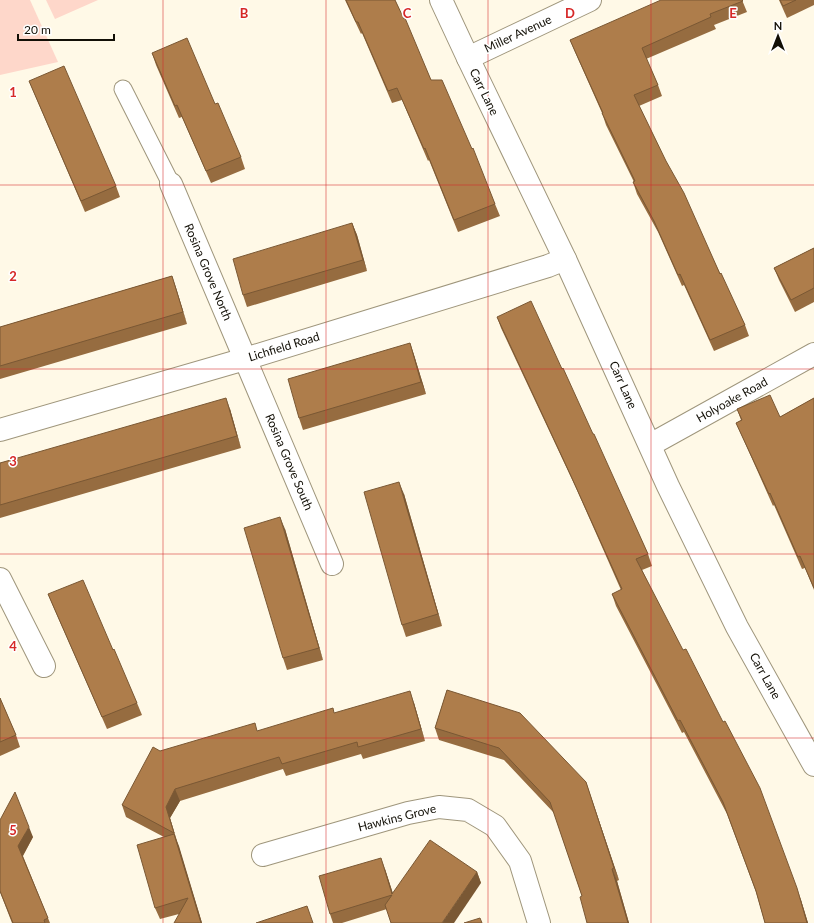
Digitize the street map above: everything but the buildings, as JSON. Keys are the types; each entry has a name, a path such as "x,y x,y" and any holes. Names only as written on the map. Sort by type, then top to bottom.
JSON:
{"street":[{"name":"Carr Lane","path":"441,0 565,259 668,486 738,627 814,765"},
{"name":"Miller Avenue","path":"468,58 590,0"},
{"name":"Rosina Grove North","path":"171,184 245,359"},
{"name":"Lichfield Road","path":"0,430 245,359 548,266 565,259"},
{"name":"Holyoake Road","path":"650,445 814,354"},
{"name":"Rosina Grove South","path":"245,359 332,564"},
{"path":"0,579 44,666"},
{"name":"Hawkins Grove","path":"263,855 408,814 439,807 468,810 495,826 520,861 539,923"}],"lane":[{"path":"124,89 171,184"}],"shaded area":[{"path":"0,0 30,0 58,62 0,75"},
{"path":"46,0 98,0 55,19"}]}
